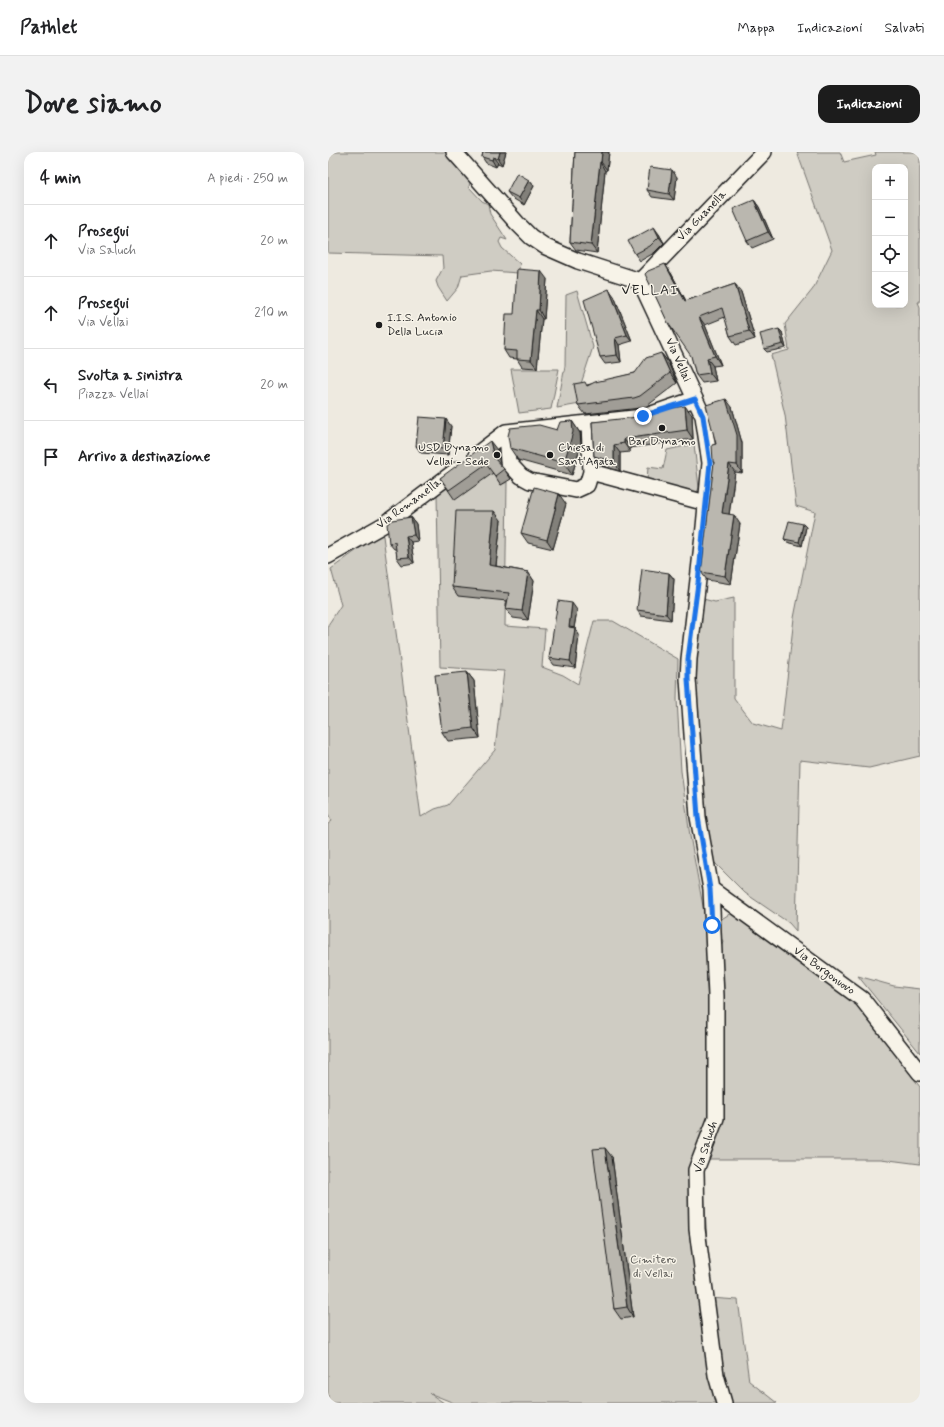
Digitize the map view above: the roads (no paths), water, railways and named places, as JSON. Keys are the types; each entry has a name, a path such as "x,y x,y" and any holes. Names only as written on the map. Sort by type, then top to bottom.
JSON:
{"street":[{"path":"454,152 531,237 546,247 578,261 640,281"},
{"name":"Via Guanella","path":"640,281 764,152"},
{"name":"Via Vellai","path":"640,281 703,416 710,463 699,576 688,659 688,679 698,817 710,889"},
{"path":"589,423 591,472 587,485 576,490 530,481 520,475 508,462 506,432 643,416 695,399"},
{"name":"Via Romanella","path":"328,556 385,524 506,432"},
{"path":"591,472 706,503"},
{"name":"Via Borgonuovo","path":"710,889 862,999 920,1073"},
{"name":"Via Saluch","path":"710,889 716,996 716,1118 696,1170 697,1229 716,1376 724,1403"}],"place":[{"name":"I.I.S. Antonio Della Lucia","path":"379,325"},
{"name":"Bar Dynamo","path":"662,428"},
{"name":"USD Dynamo Vellai - Sede","path":"497,455"},
{"name":"Chiesa di Sant'Agata","path":"550,455"}],"district":[{"name":"VELLAI","path":"650,290"}],"park label":[{"name":"Cimitero di Vellai","path":"653,1267"}]}
